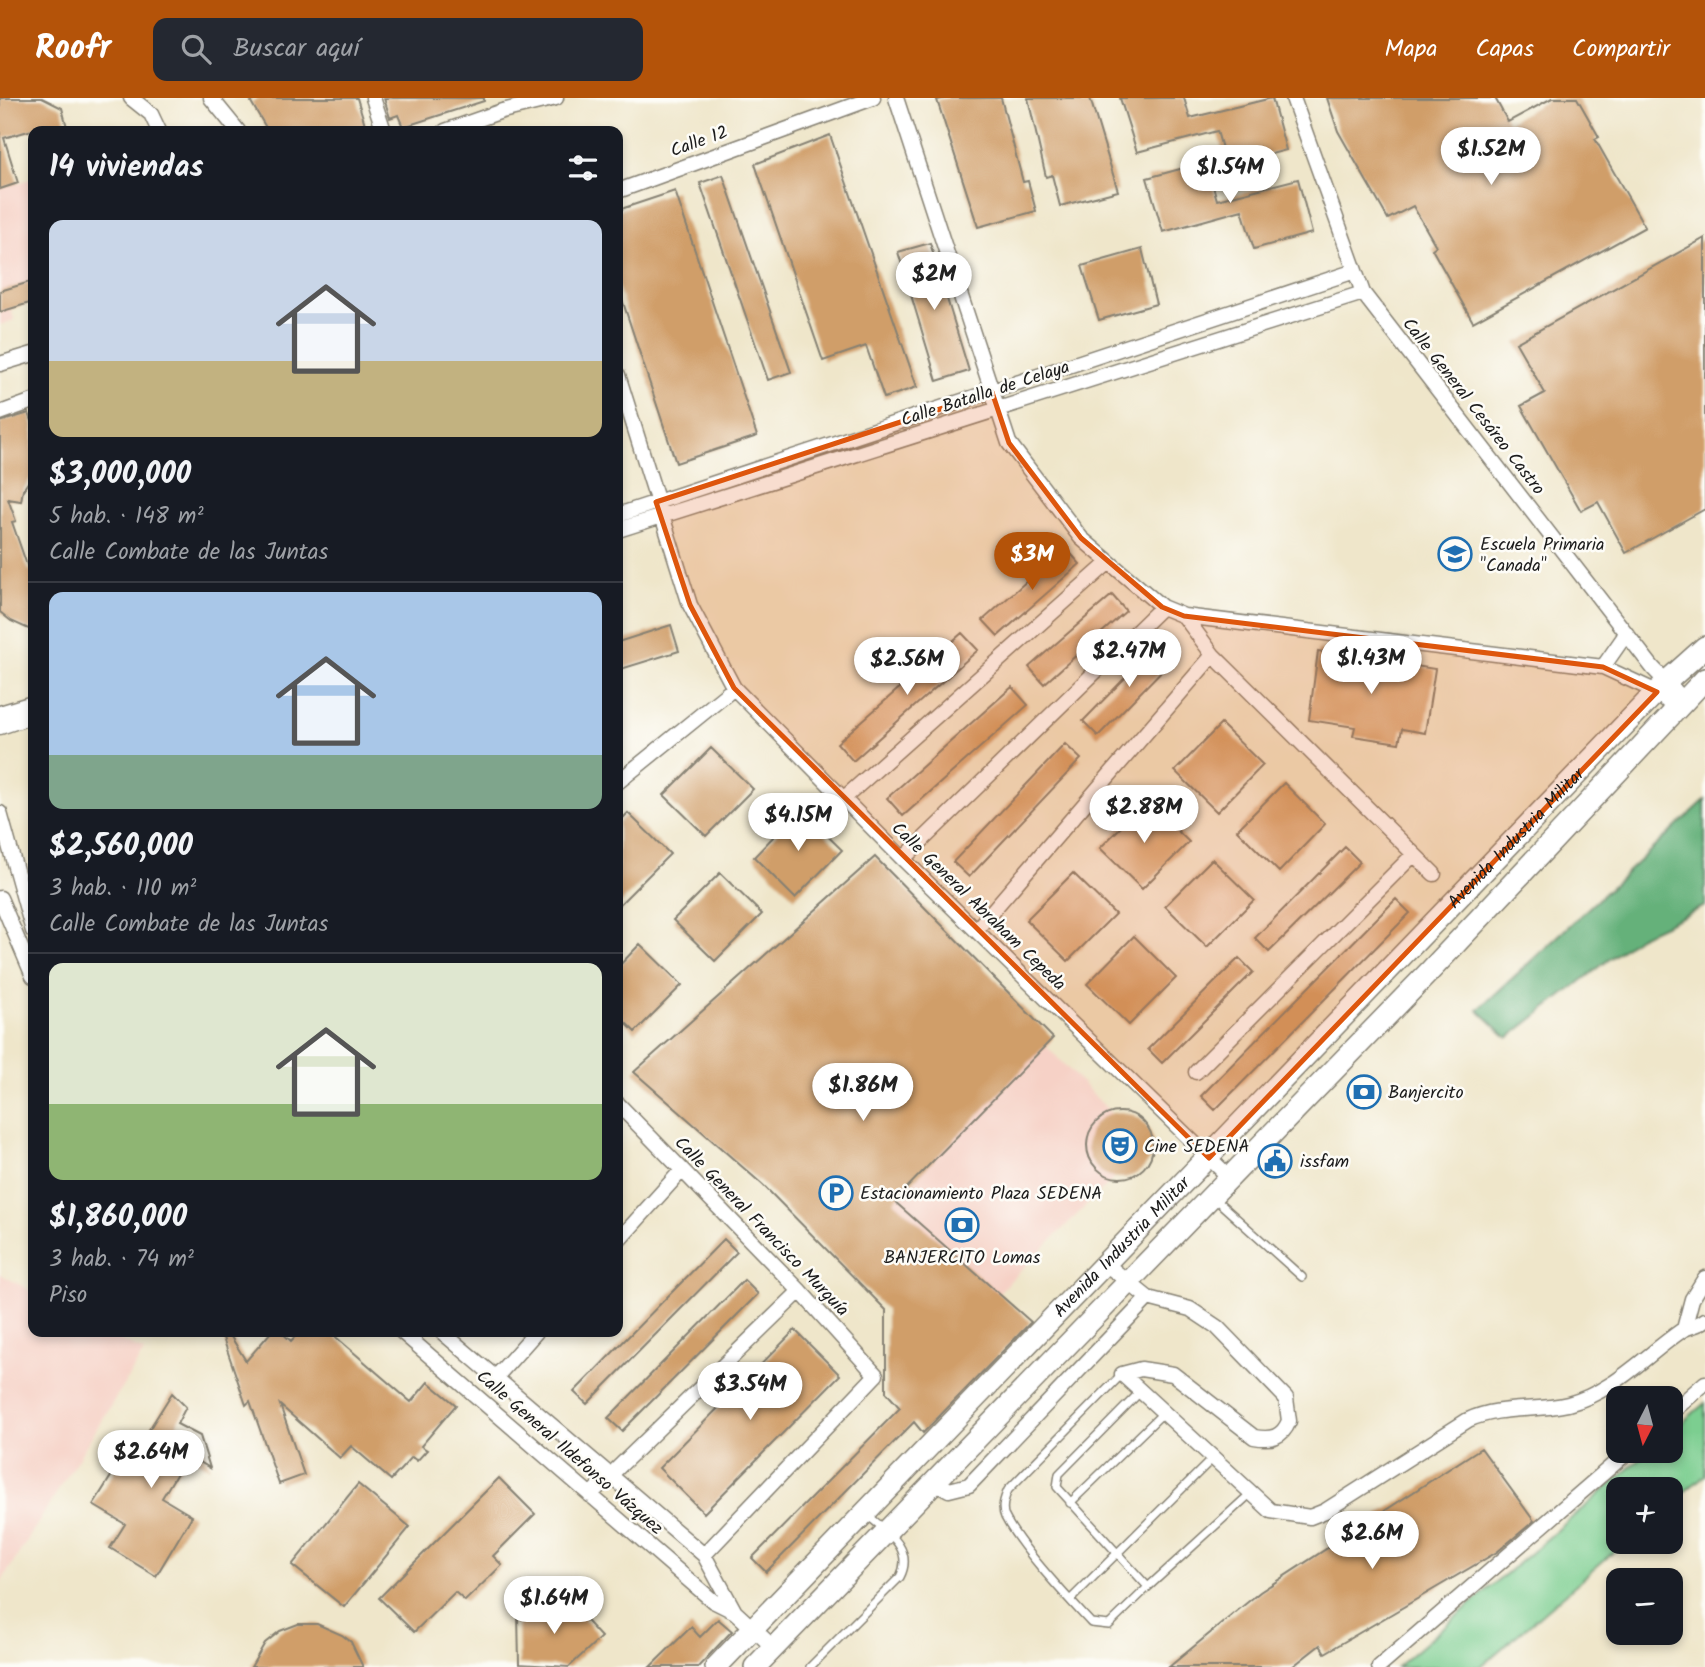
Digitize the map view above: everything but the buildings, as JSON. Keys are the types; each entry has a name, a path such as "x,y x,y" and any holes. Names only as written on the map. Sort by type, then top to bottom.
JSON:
{"main road":[{"name":"Avenida Industria Militar","path":"716,1667 1662,687 1705,647"},
{"name":"Avenida Industria Militar","path":"755,1667 1129,1285 1705,679"}],"street":[{"path":"131,98 151,114 157,126"},
{"path":"211,98 234,126"},
{"path":"373,98 382,126"},
{"path":"456,126 500,105 556,98"},
{"name":"Calle 12","path":"623,189 873,98"},
{"path":"896,98 1009,443 1081,538 1162,607 1184,616 1603,667 1662,687"},
{"name":"Calle General Cesáreo Castro","path":"1293,98 1363,293 1636,646 1662,687 1682,706"},
{"name":"Calle Batalla de Celaya","path":"623,527 658,509 992,392 1355,271"},
{"name":"Calle Batalla de Celaya","path":"623,514 658,509 998,409 1363,293"},
{"path":"0,364 28,356"},
{"name":"Calle General Abraham Cepeda","path":"623,391 690,605 734,688 842,800 1230,1178"},
{"path":"0,413 28,403"},
{"path":"842,800 1108,563"},
{"path":"903,859 1162,607"},
{"path":"1184,616 1213,655 1434,874"},
{"path":"1603,667 1626,634"},
{"path":"976,930 1213,655"},
{"path":"623,778 734,688"},
{"path":"0,713 28,705"},
{"path":"0,727 28,718"},
{"path":"0,813 28,913"},
{"path":"1196,1072 1413,855"},
{"path":"0,898 28,965"},
{"name":"Calle General Francisco Murguía","path":"623,1109 800,1291 876,1375 704,1555"},
{"path":"623,1235 682,1170"},
{"path":"1106,1264 1148,1298 1190,1309 1217,1327 1286,1398 1289,1421 1278,1437 1267,1440 1254,1437 1173,1374 1157,1369 1122,1374"},
{"path":"1684,1329 1692,1299 1705,1278"},
{"path":"590,1495 800,1291"},
{"path":"934,1482 949,1490 969,1485 1148,1298"},
{"path":"1122,1374 1271,1511 1310,1517 1325,1511 1468,1420 1498,1410 1564,1405 1600,1392 1684,1329 1705,1320"},
{"name":"Calle General Ildefonso Vázquez","path":"408,1337 713,1601 735,1612 774,1647"},
{"name":"Calle General Ildefonso Vázquez","path":"448,1337 704,1555 735,1612"},
{"path":"496,1377 532,1337"},
{"path":"1684,1402 1705,1383"},
{"path":"1379,1667 1615,1463"},
{"path":"713,1601 724,1588"}],"lane":[{"path":"1213,1197 1302,1278"},
{"path":"1122,1374 1004,1497 1005,1515 1070,1601 1091,1623 1109,1625 1250,1494"},
{"path":"1142,1391 1059,1474 1056,1487 1148,1587"},
{"path":"1070,1503 1164,1412"},
{"path":"1070,1601 1116,1552 1212,1459"},
{"path":"810,1667 900,1577 906,1566 906,1556 887,1532 866,1513"}],"highlighted area":[{"path":"992,392 1009,443 1081,538 1162,607 1184,616 1603,667 1657,692 1209,1158 734,688 690,605 656,502"}],"shaded area":[{"path":"28,180 28,304 11,309 14,320 0,325 0,189"},
{"path":"1053,1038 1047,1047 1111,1113 1097,1121 1087,1142 1091,1162 1105,1175 1114,1178 994,1297 894,1201"},
{"path":"0,1274 28,1289 28,1337 116,1337 144,1352 0,1584"}],"green space":[{"path":"1705,800 1705,906 1638,937 1508,1038 1478,1010"},
{"path":"1705,1403 1705,1475 1683,1493 1683,1477 1620,1477 1636,1463 1684,1463 1684,1421"},
{"path":"1606,1489 1606,1554 1611,1554 1480,1667 1397,1667"}],"place":[{"name":"Escuela Primaria \"Canada\"","path":"1455,554"},
{"name":"Banjercito","path":"1364,1092"},
{"name":"Cine SEDENA","path":"1120,1146"},
{"name":"issfam","path":"1275,1161"},
{"name":"Estacionamiento Plaza SEDENA","path":"836,1193"},
{"name":"BANJERCITO Lomas","path":"962,1225"}]}
